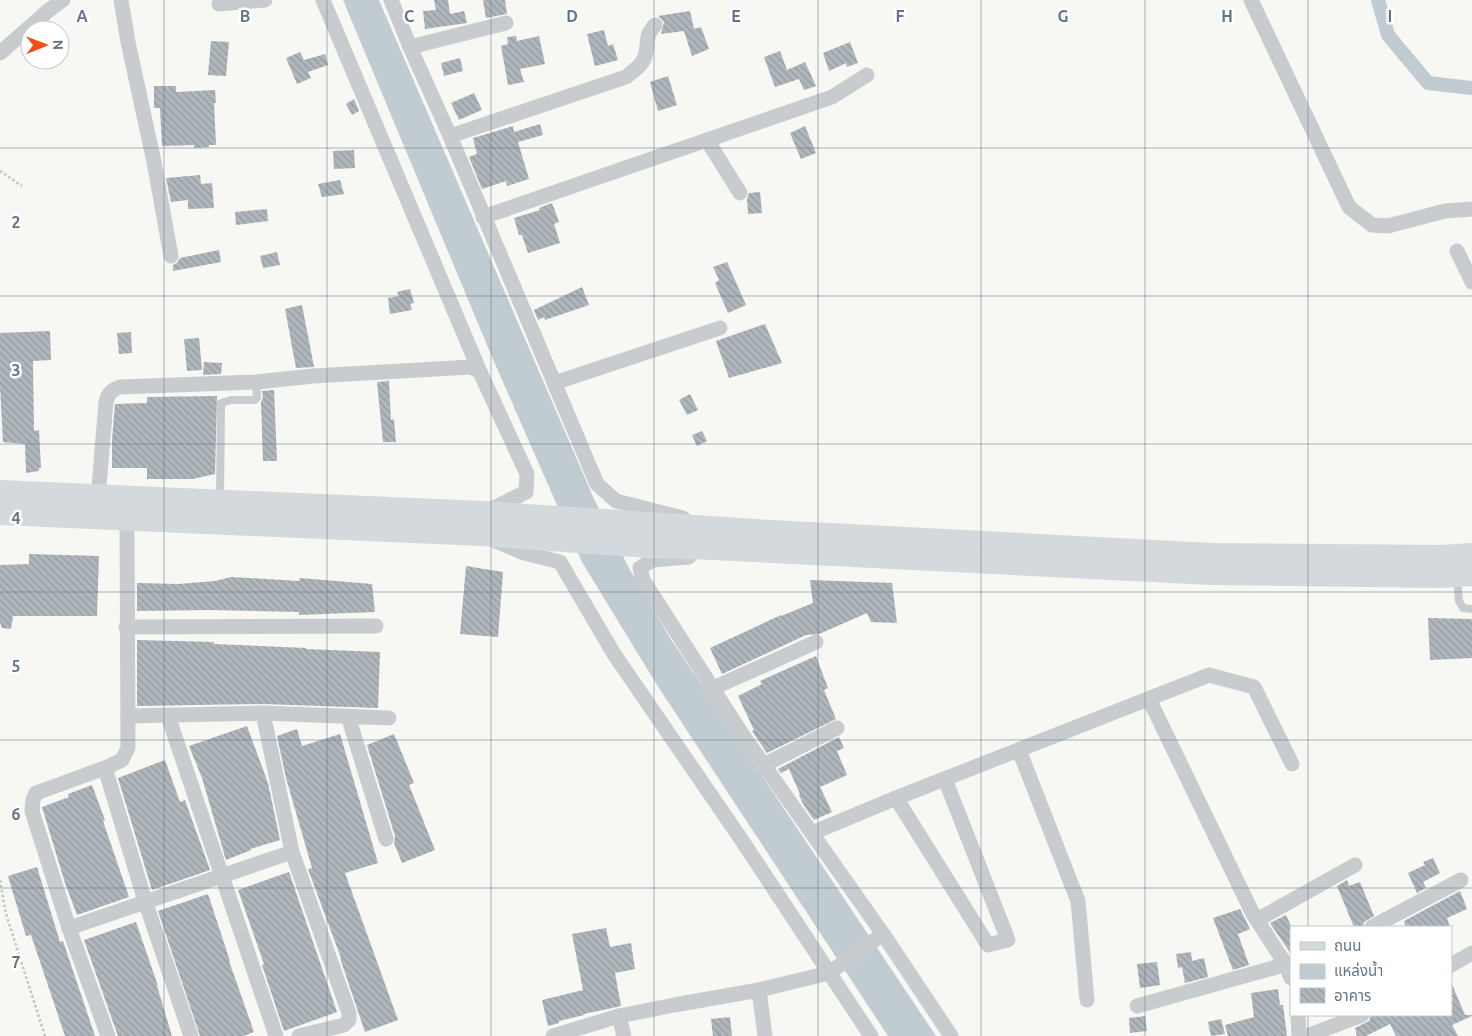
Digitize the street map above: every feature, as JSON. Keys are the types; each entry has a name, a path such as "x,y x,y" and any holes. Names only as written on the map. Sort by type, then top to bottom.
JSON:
{"main road":[{"path":"0,492 98,498 220,502 516,527 650,535 770,551 1212,574 1464,574"},
{"path":"0,513 127,519 481,524"},
{"path":"650,535 726,529 1213,554 1441,557 1472,555"}],"street":[{"path":"0,53 63,0"},
{"path":"121,0 171,256"},
{"path":"219,4 265,0"},
{"path":"323,0 480,372 527,474 526,492 481,524 524,553 560,562 614,654 743,842 870,1036"},
{"path":"391,0 597,484 616,501 726,529"},
{"path":"1252,0 1348,207 1372,225 1388,226 1445,210 1472,209"},
{"path":"410,46 506,23"},
{"path":"450,136 626,77 643,61 646,55 646,40 649,32 655,25"},
{"path":"483,217 832,98 867,75"},
{"path":"707,140 740,193"},
{"path":"1457,251 1472,282"},
{"path":"554,383 720,328"},
{"path":"98,498 107,395 113,389 120,386 256,382 313,376 471,367 480,372"},
{"path":"108,1036 69,928 32,811 36,793 122,760 128,748 127,519"},
{"path":"770,551 652,560 640,568 643,580 711,689 883,934 951,1036"},
{"path":"126,627 376,626"},
{"path":"711,689 816,642"},
{"path":"812,833 945,778 1209,675 1254,687 1292,764"},
{"path":"1137,1006 1289,969 1257,920 1149,698"},
{"path":"128,716 263,713 389,718"},
{"path":"263,713 292,852 349,1014 349,1020 344,1025 300,1036"},
{"path":"168,716 276,1036"},
{"path":"348,716 386,839"},
{"path":"764,766 838,728"},
{"path":"1019,750 1078,901 1087,1000"},
{"path":"105,768 145,901 191,1036"},
{"path":"896,798 988,945 1008,940 945,778"},
{"path":"69,928 292,852"},
{"path":"1257,920 1356,865"},
{"path":"1374,926 1461,880"},
{"path":"553,1036 619,1016 674,1004 759,990 829,973 883,934"},
{"path":"1452,964 1472,953"},
{"path":"759,990 765,1036"},
{"path":"619,1016 624,1036"},
{"path":"1298,1016 1299,1036"},
{"path":"1307,1036 1359,1016"}],"lane":[{"path":"220,502 221,403 231,400 256,400 256,382"},
{"path":"1464,574 1460,602 1463,608 1472,609"}],"path":[{"path":"0,171 22,186"},
{"path":"0,880 6,914 45,1036"}],"water":[{"path":"343,0 379,0 594,499 630,570 670,638 936,1036 888,1036 657,685 582,562 492,357"}],"building":[{"path":"434,0 448,0 450,14 464,11 467,23 425,29 423,11 436,10"},
{"path":"483,0 505,0 507,14 486,18"},
{"path":"690,11 694,29 701,27 709,49 692,56 684,31 661,34 664,22 658,16"},
{"path":"604,30 608,46 613,44 618,60 595,66 587,34"},
{"path":"516,36 517,41 539,36 545,64 520,69 524,82 508,85 501,46 508,44 507,37"},
{"path":"211,41 229,42 226,76 208,75"},
{"path":"850,42 858,63 847,67 846,63 829,71 823,53"},
{"path":"780,51 787,70 805,62 816,86 804,90 799,79 775,87 764,57"},
{"path":"300,52 304,60 325,54 328,65 308,72 311,78 297,84 286,58"},
{"path":"460,58 463,71 444,76 441,63"},
{"path":"668,76 677,105 658,111 650,82"},
{"path":"154,86 176,86 176,92 215,90 216,145 194,148 194,145 162,146 160,108 154,108"},
{"path":"474,93 482,110 459,120 451,103"},
{"path":"354,99 359,111 352,115 346,104"},
{"path":"540,124 543,135 518,142 529,179 507,186 506,181 482,189 469,157 477,154 473,138 513,126 514,132"},
{"path":"805,126 816,153 801,159 790,133"},
{"path":"354,150 355,168 334,169 333,151"},
{"path":"200,175 201,184 212,183 214,208 188,209 188,200 171,202 166,178"},
{"path":"340,180 344,194 322,197 318,184"},
{"path":"760,192 762,213 748,214 747,199 749,193"},
{"path":"552,203 559,222 554,224 560,243 528,253 522,235 519,235 514,218 540,210 539,208"},
{"path":"267,209 268,221 236,225 235,212"},
{"path":"219,250 221,262 173,271 173,265 180,258"},
{"path":"277,252 280,265 263,268 260,256"},
{"path":"727,262 746,305 728,313 715,283 719,280 713,267"},
{"path":"582,287 589,305 545,320 544,317 538,320 534,310"},
{"path":"410,289 414,303 410,304 412,310 390,314 388,298 399,296 397,292"},
{"path":"302,305 314,367 296,368 285,309"},
{"path":"765,324 782,363 729,378 716,341"},
{"path":"50,331 51,360 33,361 34,431 39,430 41,468 39,468 39,471 26,473 25,444 3,442 0,333"},
{"path":"131,332 132,353 119,354 117,333"},
{"path":"199,338 202,370 187,371 184,339"},
{"path":"204,362 222,363 221,374 203,375"},
{"path":"389,381 391,420 394,419 396,442 383,442 377,382"},
{"path":"274,390 277,461 263,461 262,391"},
{"path":"690,394 698,410 687,415 679,400"},
{"path":"217,396 215,474 193,479 147,479 147,468 112,468 115,404 147,403 147,397"},
{"path":"702,431 707,441 697,446 692,435"},
{"path":"29,554 99,556 97,616 13,616 11,629 2,628 0,622 0,565 29,564"},
{"path":"466,566 503,572 498,637 460,634"},
{"path":"231,577 299,581 300,578 372,584 375,612 299,615 299,612 137,611 137,583 178,584 215,581"},
{"path":"810,580 892,583 897,623 871,622 867,613 819,634 806,635 722,674 710,648 781,615 813,603"},
{"path":"1428,618 1472,619 1472,658 1430,660"},
{"path":"137,640 214,642 214,644 380,652 378,708 263,704 137,706"},
{"path":"816,656 828,688 824,690 836,719 767,753 752,731 754,730 738,696 762,684 760,681"},
{"path":"247,726 268,783 280,840 250,849 226,860 202,778 189,746"},
{"path":"297,729 302,746 340,734 378,863 345,873 398,1020 365,1032 341,958 308,869 312,868 286,778 277,736"},
{"path":"394,734 414,783 409,785 435,850 402,863 394,843 395,836 367,745"},
{"path":"839,737 844,748 837,751 847,775 820,787 832,812 814,820 803,804 789,769 781,773 778,769"},
{"path":"165,760 180,802 185,800 210,870 152,890 118,778"},
{"path":"92,785 129,897 77,915 65,883 42,807 69,797 68,794"},
{"path":"1433,858 1440,873 1423,882 1426,888 1417,893 1408,873 1425,865 1423,862"},
{"path":"37,867 60,942 63,941 95,1036 65,1036 31,935 26,936 8,876"},
{"path":"289,872 337,1012 284,1031 262,965 264,964 238,890"},
{"path":"1347,880 1349,886 1360,882 1374,916 1364,922 1363,926 1354,926 1337,886"},
{"path":"1460,891 1467,909 1447,918 1450,926 1406,926 1404,921"},
{"path":"208,894 254,1032 244,1036 200,1036 158,911"},
{"path":"1240,909 1250,929 1238,934 1249,965 1233,970 1213,918"},
{"path":"1286,915 1291,926 1290,953 1270,923"},
{"path":"136,922 158,986 172,1036 118,1036 84,940"},
{"path":"606,928 610,947 631,943 635,969 615,973 621,1006 584,1014 548,1026 542,1000 583,990 572,934"},
{"path":"1191,952 1192,961 1204,958 1208,977 1185,983 1182,967 1178,968 1176,954"},
{"path":"1157,962 1160,985 1140,988 1137,964"},
{"path":"1452,984 1465,1015 1472,1015 1452,1025 1458,1036 1396,1036 1390,1024 1366,1036 1357,1036 1355,1028 1369,1021 1371,1016 1452,1016"},
{"path":"1278,989 1280,1005 1283,1005 1287,1036 1228,1036 1225,1025 1254,1017 1251,993"},
{"path":"1145,1016 1147,1031 1130,1033 1129,1018"},
{"path":"730,1017 732,1036 713,1036 711,1019"},
{"path":"1221,1019 1225,1034 1211,1036 1208,1022"}],"waterway":[{"path":"1378,0 1388,35 1428,83 1472,88"}]}
